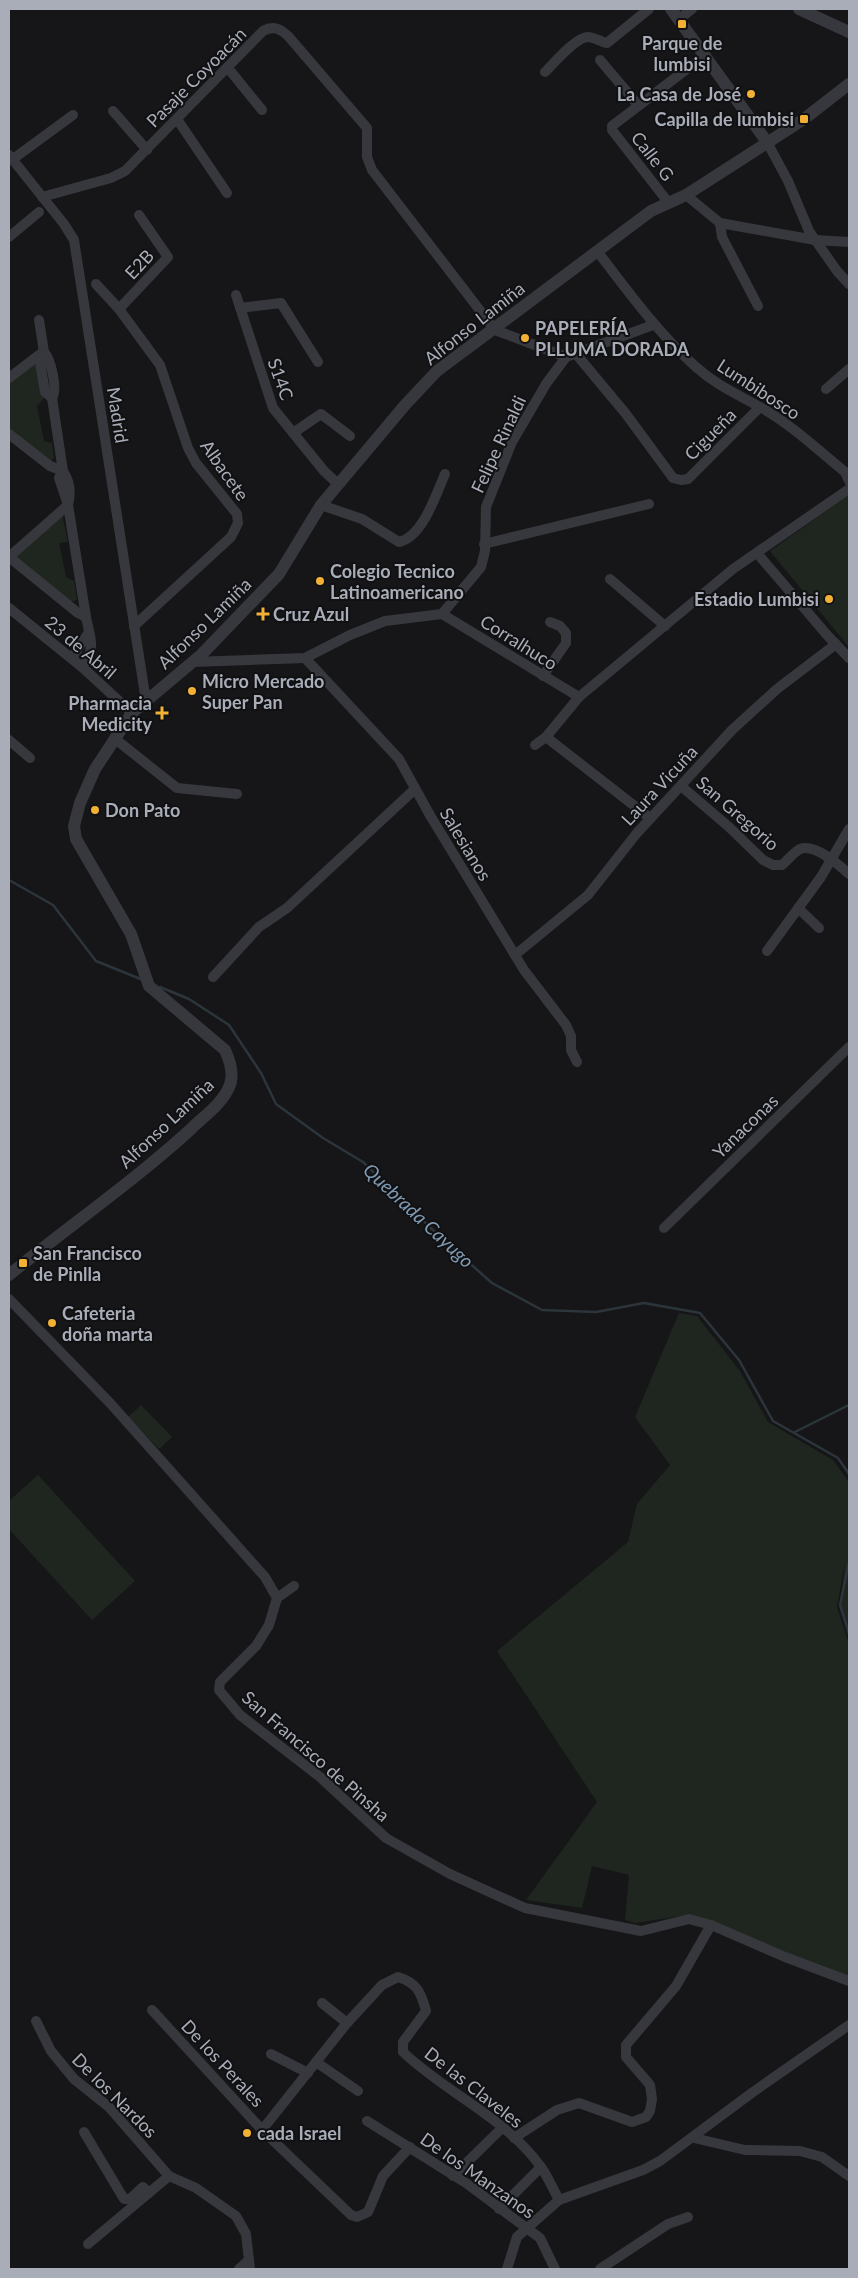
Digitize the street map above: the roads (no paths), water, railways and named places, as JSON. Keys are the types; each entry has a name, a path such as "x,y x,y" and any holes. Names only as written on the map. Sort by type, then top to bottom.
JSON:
{"street":[{"path":"545,72 570,48 584,38 590,37 607,43 649,9"},
{"path":"692,9 675,14 768,142 815,240 837,272 849,284"},
{"path":"800,9 849,32"},
{"name":"Pasaje Coyoacán","path":"42,197 119,176 267,29 277,28 289,37 367,128 367,157 372,170 495,330"},
{"name":"Calle G","path":"668,202 612,130 614,124 704,56"},
{"path":"600,60 638,105"},
{"path":"228,68 262,110"},
{"name":"Alfonso Lamiña","path":"9,1275 158,1158 222,1100 230,1086 232,1074 230,1061 225,1050 212,1037 157,995 147,981 131,934 76,839 74,826 80,802 95,769 114,738 132,713 192,662 279,574 321,506 338,484 405,405 437,371 495,330 596,250 668,202 686,195 804,119 849,84"},
{"path":"114,111 147,150"},
{"path":"11,157 73,115"},
{"path":"178,119 227,193"},
{"name":"Madrid","path":"11,157 70,232 76,250 146,701"},
{"path":"686,195 720,223 815,240 849,242"},
{"path":"9,237 39,212"},
{"name":"E2B","path":"119,309 168,257 139,215"},
{"path":"720,223 722,237 758,306"},
{"name":"Lumbibosco","path":"596,250 653,325 696,368 732,394 760,407 787,425 848,474"},
{"name":"Albacete","path":"96,284 119,309 160,365 188,448 196,463 237,514 238,523 232,537 134,626"},
{"name":"S14C","path":"236,295 273,408 338,484"},
{"path":"240,308 281,303 318,362"},
{"path":"39,320 44,352 40,362 45,392 52,398 63,472 59,478 68,505 86,617 92,640 92,648 82,667"},
{"path":"495,330 571,356 653,325"},
{"path":"9,378 44,352"},
{"name":"Cigueña","path":"571,356 626,414 674,478 681,480 688,479 760,407"},
{"name":"Felipe Rinaldi","path":"442,614 481,567 486,507 512,442 546,384 571,356"},
{"path":"826,389 849,369"},
{"path":"293,433 322,414 350,436"},
{"path":"9,434 50,466 63,472"},
{"path":"321,506 362,519 399,542 403,541 424,522 445,474"},
{"path":"535,744 546,737 579,697 733,569 849,489"},
{"path":"484,544 649,504"},
{"path":"68,505 9,557 78,613 86,617"},
{"path":"757,552 849,658"},
{"path":"610,579 665,626"},
{"name":"23 de Abril","path":"9,608 72,658 132,713"},
{"path":"192,662 305,658 350,635 385,621 442,614"},
{"name":"Corralhuco","path":"442,614 579,697"},
{"path":"543,676 566,643 566,633 560,626 550,622"},
{"path":"72,658 89,632"},
{"name":"Laura Vicuña","path":"515,955 588,895 650,818 732,730 770,695 836,644"},
{"name":"Salesianos","path":"305,658 399,759 415,789 515,955 566,1025 571,1036 571,1050 577,1062"},
{"path":"546,737 650,818"},
{"path":"114,738 176,788 237,794"},
{"path":"9,740 30,758"},
{"name":"San Gregorio","path":"680,786 729,827 763,860 773,865 782,865 800,849 806,848 831,858 849,874"},
{"path":"213,978 259,927 287,908 415,789"},
{"path":"767,951 798,908 849,829"},
{"path":"798,908 818,928"},
{"name":"Yanaconas","path":"664,1228 849,1047"},
{"path":"9,1299 110,1403 265,1577 278,1598 294,1586"},
{"name":"San Francisco de Pinsha","path":"278,1598 269,1626 256,1646 220,1682 219,1690 240,1715 320,1777 386,1838 450,1874 525,1908 642,1931 689,1919 711,1925 849,1982"},
{"path":"514,2138 557,2110 579,2103 632,2122 646,2117 650,2111 652,2099 650,2085 626,2057 626,2045 676,1986 711,1925"},
{"name":"De las Claveles","path":"262,2130 347,2023 382,1985 398,1977 412,1982 421,1995 426,2011 402,2042 403,2052 417,2065 476,2106 514,2138 541,2166 559,2200"},
{"path":"322,2003 347,2023"},
{"name":"De los Perales","path":"152,2010 262,2130 346,2211 357,2217 368,2212 383,2176 410,2146"},
{"name":"De los Nardos","path":"36,2021 51,2050 74,2079 109,2107 169,2176 196,2188 236,2216 246,2234 250,2265"},
{"path":"506,2269 517,2237 559,2200 643,2170 694,2138 753,2092 849,2025"},
{"path":"271,2054 308,2073"},
{"path":"316,2062 358,2091"},
{"name":"De los Manzanos","path":"367,2121 410,2146 540,2238 556,2269"},
{"path":"453,2176 502,2128"},
{"path":"84,2132 124,2199 130,2199 143,2188 149,2193"},
{"path":"694,2138 745,2150 800,2151 822,2157 849,2176"},
{"path":"499,2209 541,2166"},
{"path":"88,2244 169,2176"},
{"path":"600,2269 668,2224 688,2216"},
{"path":"239,2269 250,2265"}],"waterway":[{"name":"Quebrada Cayugo","path":"9,880 53,905 96,961 143,980"},
{"name":"Quebrada Cayugo","path":"160,987 189,999 229,1025 261,1073 276,1104 323,1138 363,1162 440,1237 492,1283 542,1310 596,1312 644,1303 700,1313 739,1360 773,1421 838,1458 849,1474"},
{"path":"795,1432 849,1405"},
{"name":"Quebrada Cayugo","path":"849,1562 840,1605 849,1633"}],"place":[{"name":"Parque de lumbisi","path":"682,24"},
{"name":"La Casa de José","path":"751,94"},
{"name":"Capilla de lumbisi","path":"804,119"},
{"name":"PAPELERÍA PLLUMA DORADA","path":"525,338"},
{"name":"Colegio Tecnico Latinoamericano","path":"320,581"},
{"name":"Estadio Lumbisi","path":"829,599"},
{"name":"Cruz Azul","path":"263,614"},
{"name":"Micro Mercado Super Pan","path":"192,691"},
{"name":"Pharmacia Medicity","path":"162,713"},
{"name":"Don Pato","path":"95,810"},
{"name":"San Francisco de Pinlla","path":"23,1263"},
{"name":"Cafeteria doña marta","path":"52,1323"},
{"name":"cada Israel","path":"247,2133"}]}
